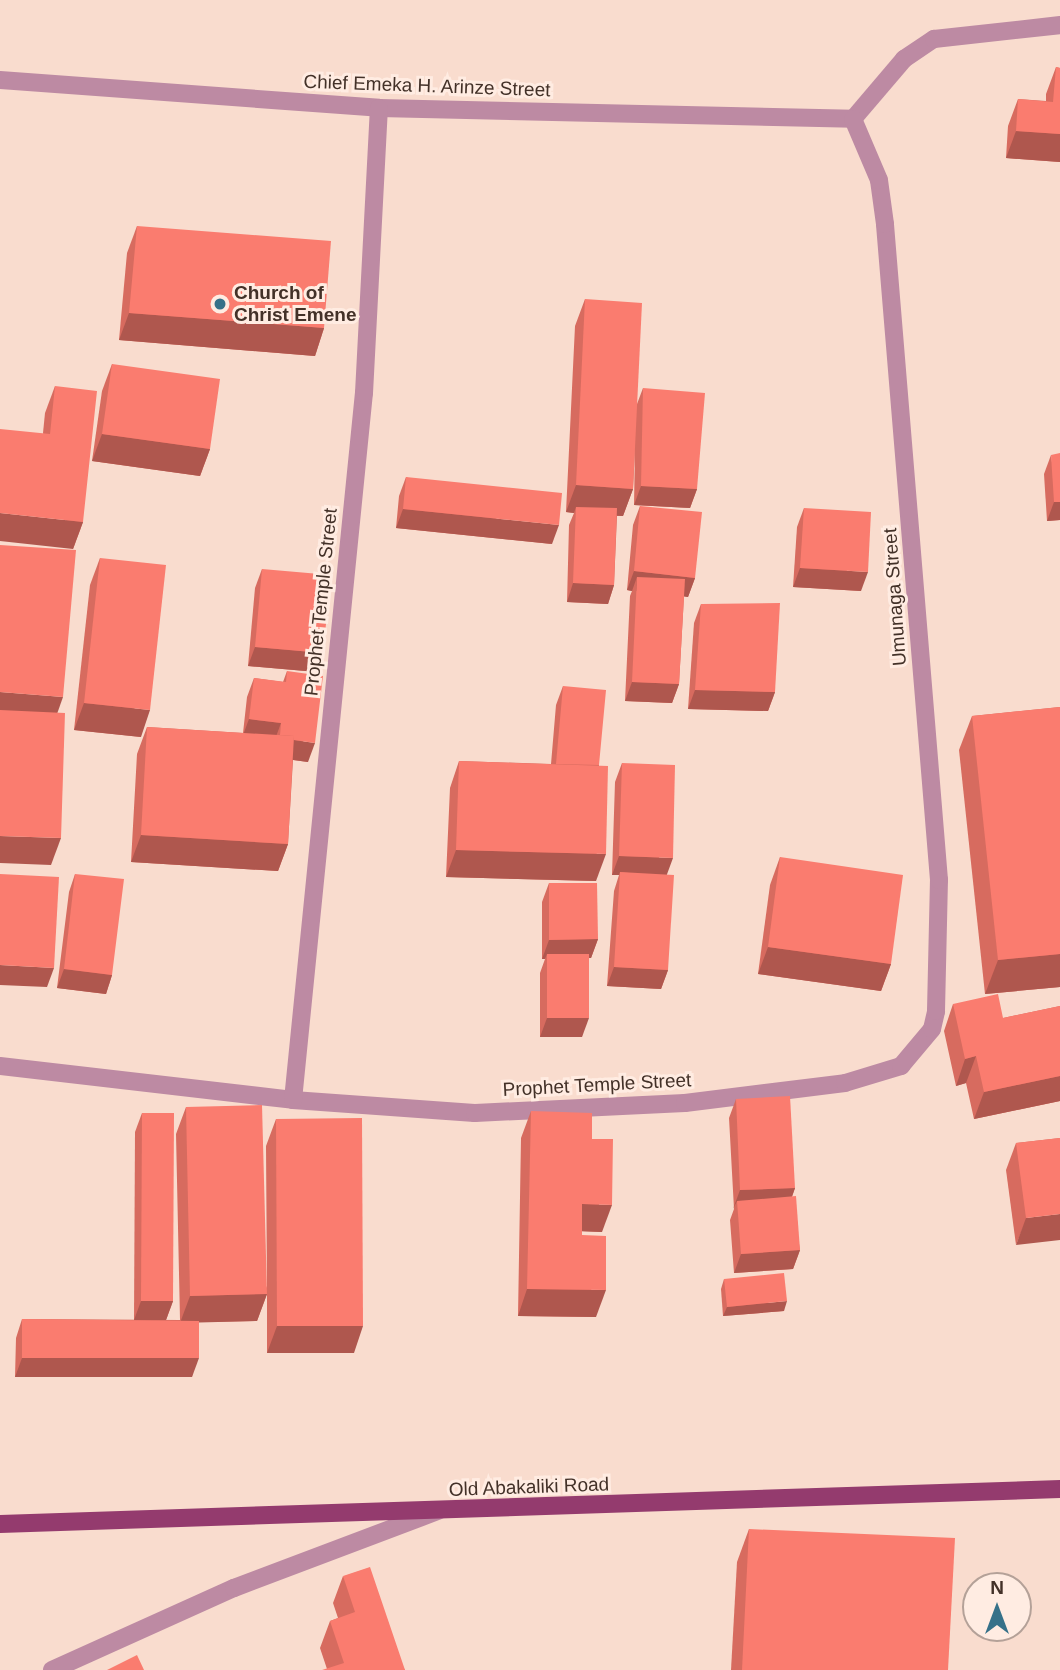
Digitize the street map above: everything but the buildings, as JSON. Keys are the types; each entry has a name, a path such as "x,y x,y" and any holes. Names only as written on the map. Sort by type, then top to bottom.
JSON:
{"main road":[{"name":"Old Abakaliki Road","path":"0,1524 1060,1489"}],"street":[{"path":"853,119 904,59 934,39 1060,25"},
{"name":"Chief Emeka H. Arinze Street","path":"0,80 379,107 853,119"},
{"name":"Prophet Temple Street","path":"293,1100 363,393 379,107"},
{"name":"Umunaga Street","path":"853,119 879,180 885,224 939,880 936,1012 932,1029 901,1066"},
{"name":"Prophet Temple Street","path":"0,1066 293,1100 475,1113 685,1103 845,1083 901,1066"},
{"path":"52,1670 234,1588 438,1511"}],"place":[{"name":"Church of Christ Emene","path":"220,304"}]}
